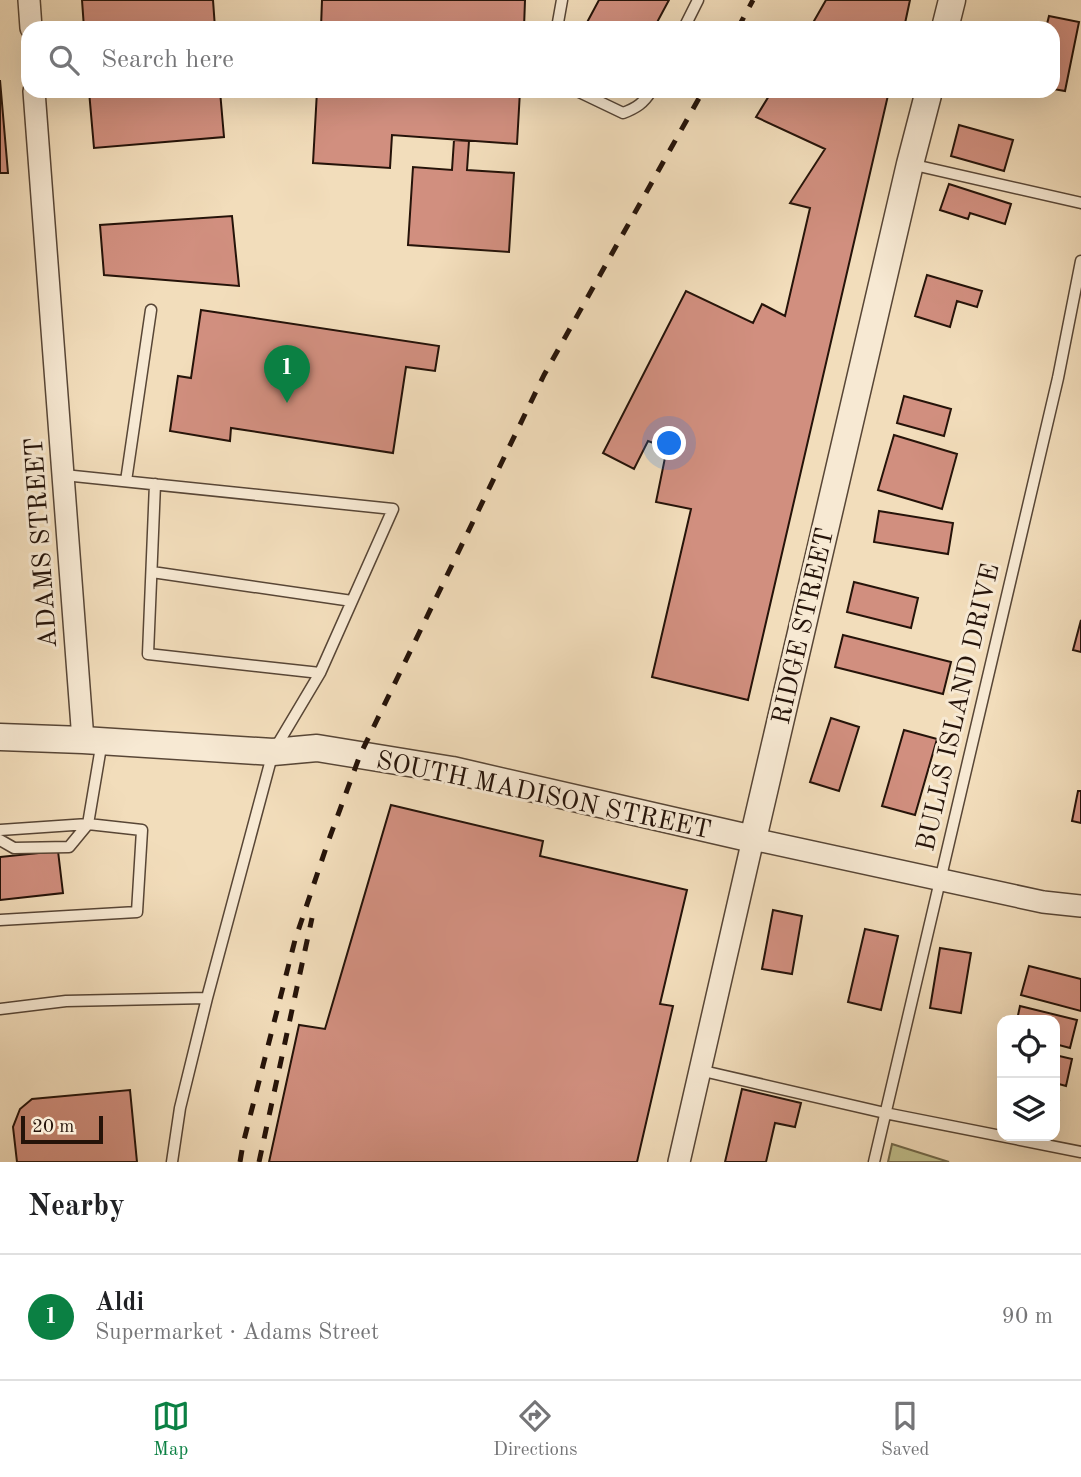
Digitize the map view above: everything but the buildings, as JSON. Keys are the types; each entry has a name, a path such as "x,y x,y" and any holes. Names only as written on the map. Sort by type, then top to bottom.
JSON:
{"street":[{"path":"29,0 30,21"},
{"path":"947,21 952,0"},
{"name":"ADAMS STREET","path":"35,98 64,475 93,740"},
{"name":"RIDGE STREET","path":"679,1162 927,98"},
{"name":"SOUTH MADISON STREET","path":"0,737 93,740 273,752 317,748 453,770 1043,902 1081,906"}],"lane":[{"path":"558,21 562,0"},
{"path":"688,21 698,0"},
{"path":"592,98 623,113 638,107 647,98"},
{"path":"910,164 1081,203"},
{"name":"BULLS ISLAND DRIVE","path":"874,1162 1058,378 1081,261"},
{"path":"126,481 151,310"},
{"path":"64,475 393,509 320,673 273,752 207,998 180,1108 172,1162"},
{"path":"155,484 148,654 320,673"},
{"path":"152,572 352,601"},
{"path":"0,840 14,848 69,847 88,824 93,740"},
{"path":"0,830 88,824 142,830 137,912 0,920"},
{"path":"0,1009 66,1001 207,998"},
{"path":"699,1070 885,1113 1081,1152"}],"shaded area":[{"path":"892,1144 949,1162 888,1162"}],"railway":[{"path":"742,21 753,0"},
{"path":"240,1162 295,940 360,755 544,375 699,98"},
{"path":"259,1162 312,918"}],"place":[{"name":"Aldi","path":"287,403"}]}
